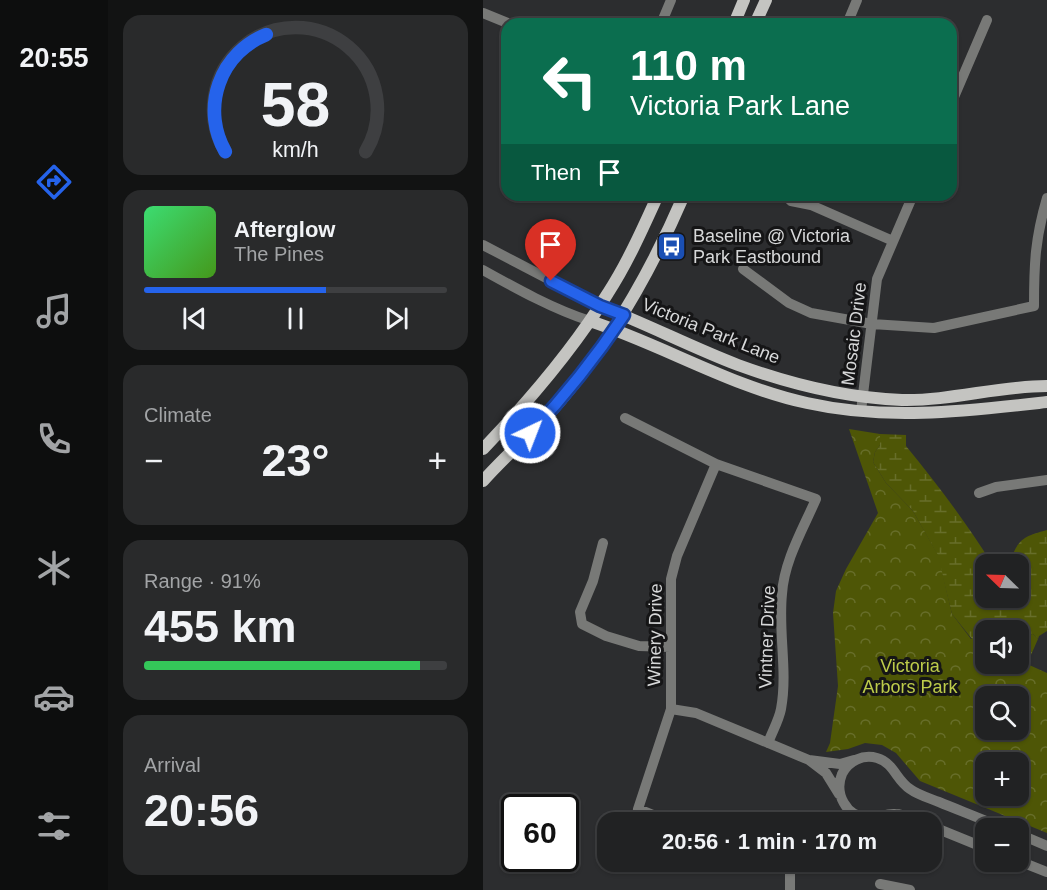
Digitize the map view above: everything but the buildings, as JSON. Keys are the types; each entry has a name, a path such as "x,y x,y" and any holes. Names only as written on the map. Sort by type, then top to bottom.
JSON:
{"main road":[{"path":"736,18 744,0"},
{"path":"758,18 766,0"},
{"path":"483,449 546,379 590,321 629,256 655,201"},
{"path":"483,481 561,401 615,329 652,264 681,201"},
{"name":"Victoria Park Lane","path":"600,306 736,364 780,379 863,396 900,400 933,400 1047,386"},
{"name":"Victoria Park Lane","path":"590,321 615,329 748,384 806,403 861,411 918,414 1047,402"}],"street":[{"path":"664,18 671,0"},
{"path":"850,18 857,0"},
{"path":"483,13 501,20"},
{"path":"957,90 987,20"},
{"path":"743,269 789,303 811,314 872,324 934,328 1034,306 1034,259 1039,225 1047,198"},
{"path":"791,201 811,205 893,241"},
{"name":"Mosaic Drive","path":"861,411 877,279 910,201"},
{"name":"Victoria Park Lane","path":"483,245 600,306"},
{"name":"Victoria Park Lane","path":"483,270 526,293 590,321"},
{"path":"625,418 716,464"},
{"name":"Vintner Drive","path":"716,464 816,500 789,560 782,591 780,627 784,672 781,710 768,743"},
{"name":"Winery Drive","path":"645,812 638,809 671,709 671,579 677,556 716,464"},
{"path":"979,493 996,487 1047,480"},
{"path":"603,543 593,581 580,612 582,624 606,636 639,646 671,647"},
{"path":"671,709 696,713 809,760 826,773 853,812"},
{"path":"809,760 840,764 869,757 885,761 912,791 978,818"},
{"path":"840,795 841,776 854,760"},
{"path":"942,830 975,844"},
{"path":"1029,838 1047,846"},
{"path":"1029,865 1047,872"},
{"path":"790,872 790,890"},
{"path":"880,884 909,890"}],"green space":[{"name":"Victoria Arbors Park","path":"849,429 880,434 880,445 875,452 873,462 886,483 913,511 938,555 952,614 971,639 975,639 975,674 1029,674 1029,665 1047,673 1047,833 1029,826 1029,818 1010,818 981,806 1029,806 1029,752 975,752 975,804 920,781 896,753 882,745 865,743 848,749 826,752 830,743 838,686 833,613 836,591 878,513"},
{"path":"880,434 906,435 906,446 951,503 986,554 975,554 975,608 1029,608 1029,554 1013,554 1018,545 1026,538 1047,530 1047,631 1038,639 1033,634 1029,635 1029,620 975,620 975,639 972,639 952,614 937,554 913,511 886,483 873,462 875,452 880,445"},
{"name":"Victoria Arbors Park","path":"1033,634 1038,639 1029,659 1029,635"}],"place":[{"name":"Baseline @ Victoria Park Eastbound","path":"672,246"}],"route":[{"path":"530,433 561,401 624,315 600,306 551,281"}]}
